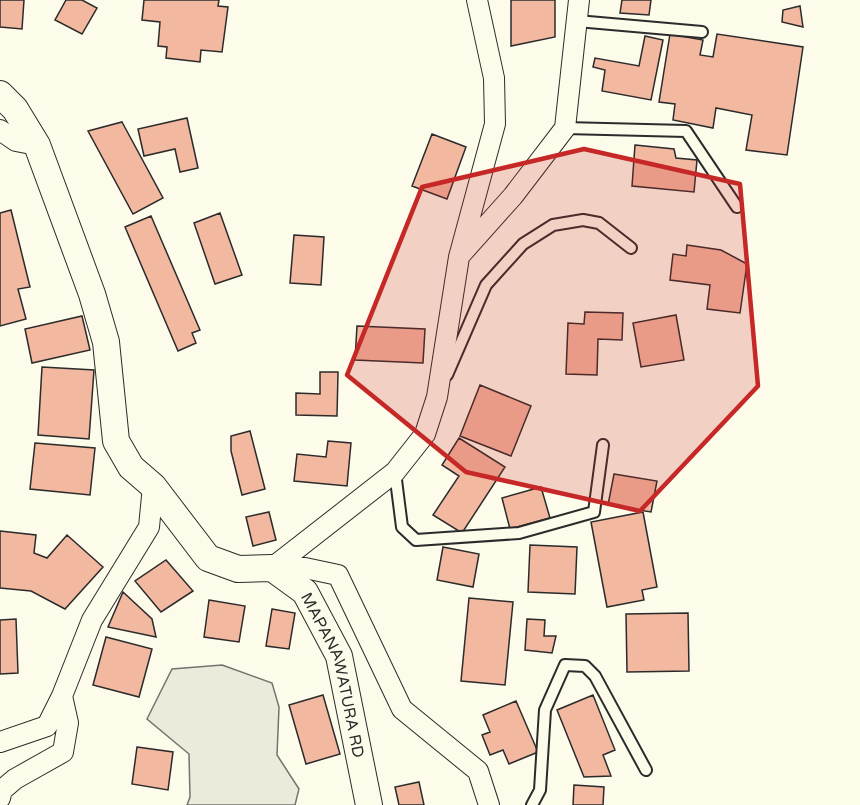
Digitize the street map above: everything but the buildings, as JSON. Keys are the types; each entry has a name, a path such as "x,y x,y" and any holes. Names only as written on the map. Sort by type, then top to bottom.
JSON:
{"street":[{"path":"272,568 395,472 424,434 437,397 459,257 495,124 494,78 477,0"},
{"path":"459,257 513,196 565,128 579,0"},
{"path":"0,94 15,109 38,145 92,294 106,342 116,441 130,467 153,486 208,558 238,569 305,568 338,575 402,708 478,771 489,805"},
{"path":"0,130 16,141 38,145"},
{"path":"0,742 47,726 62,696 92,620 149,527 153,486"},
{"name":"MAPANAWATURA RD","path":"272,568 305,592 339,656 369,805"},
{"path":"0,798 2,790 15,779 63,752 68,723 62,696"}],"lane":[{"path":"577,21 702,32"},
{"path":"565,128 686,131 737,207"},
{"path":"437,397 486,285 523,244 553,225 583,220 599,223 631,248"},
{"path":"395,472 402,527 416,540 519,533 594,512 603,445"},
{"path":"532,805 540,790 545,710 565,665 585,666 595,676 646,770"}],"highlighted area":[{"path":"584,149 740,184 758,386 640,511 466,472 347,375 422,187"}],"shaded area":[{"path":"222,665 272,683 279,707 277,755 299,789 295,805 187,805 190,797 189,754 147,719 172,669"}]}
